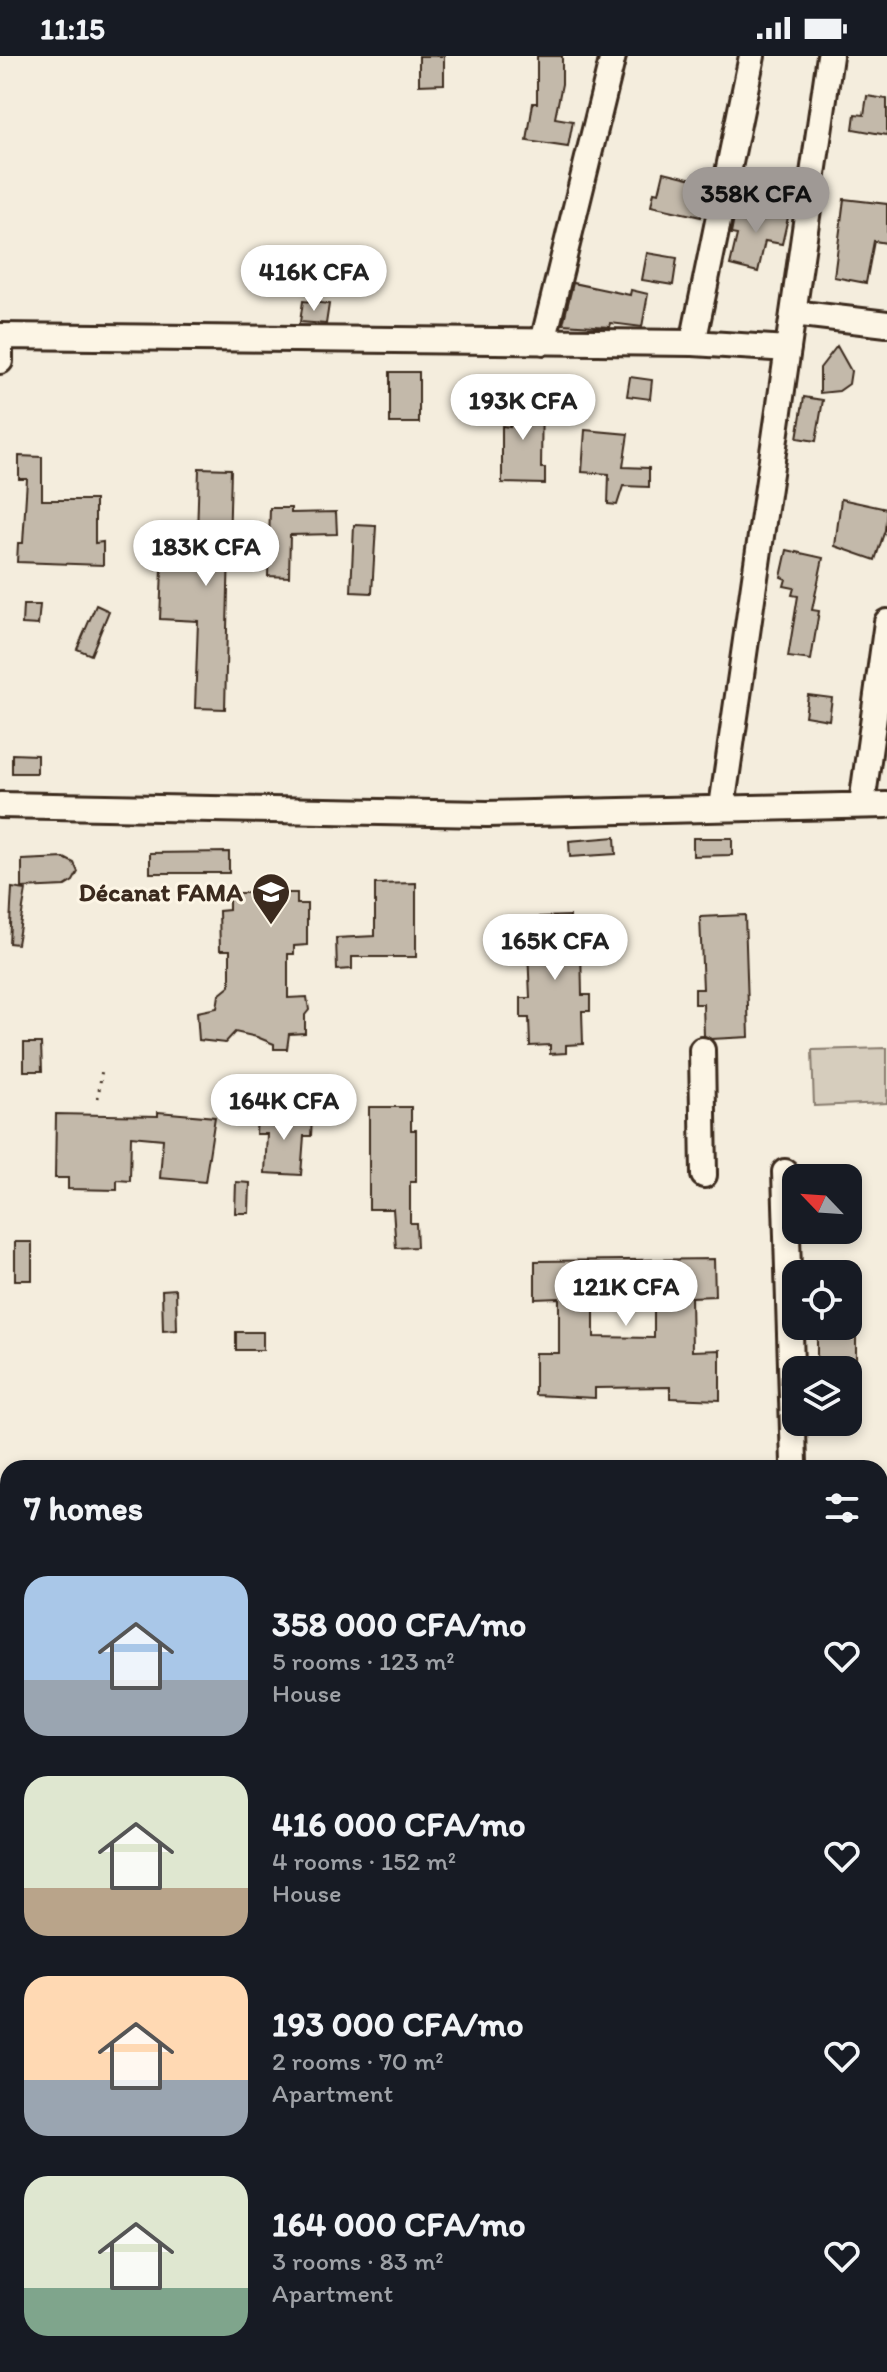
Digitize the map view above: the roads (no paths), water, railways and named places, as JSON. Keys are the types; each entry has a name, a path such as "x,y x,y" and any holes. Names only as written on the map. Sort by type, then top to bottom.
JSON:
{"street":[{"path":"543,342 613,56"},
{"path":"693,343 752,56"},
{"path":"722,807 830,56"},
{"path":"793,313 887,324"},
{"path":"0,361 0,336 693,343 788,349"},
{"path":"862,804 887,622"},
{"path":"0,805 487,814 887,805"},
{"path":"702,1050 704,1175"},
{"path":"787,1244 794,1460"}],"place":[{"name":"Décanat FAMA","path":"271,926"}]}
